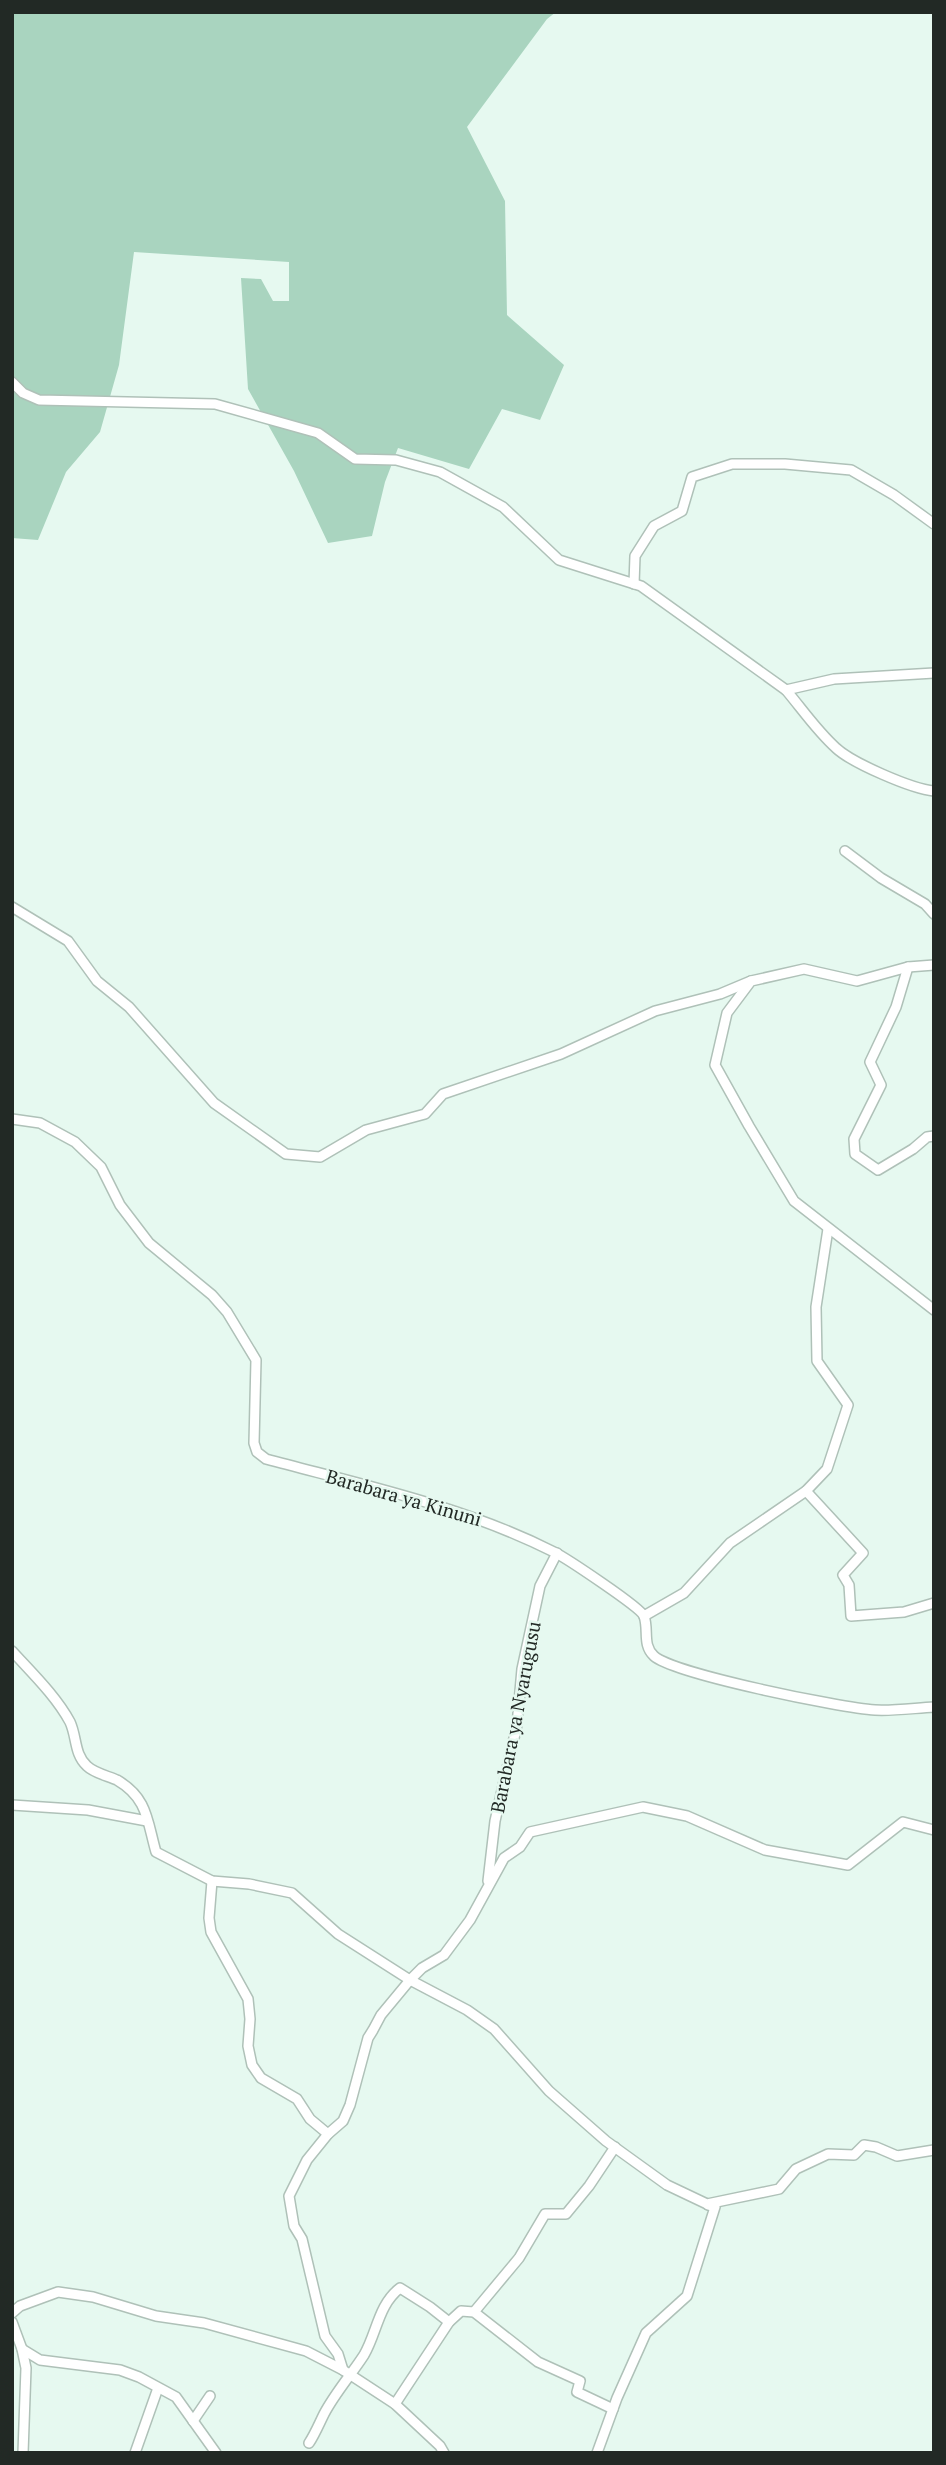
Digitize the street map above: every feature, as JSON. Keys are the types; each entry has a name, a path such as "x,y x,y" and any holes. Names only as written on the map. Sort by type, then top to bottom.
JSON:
{"street":[{"path":"12,382 23,393 39,400 215,404 318,433 355,459 396,460 440,472 503,507 559,560 641,586 727,646 751,667 786,690 837,749 921,790 934,791"},
{"path":"634,584 635,556 654,526 682,511 692,477 732,464 785,464 851,470 894,495 934,524"},
{"path":"920,673 934,680"},
{"path":"786,690 834,678 934,673"},
{"path":"845,851 881,878 929,902 934,914"},
{"path":"12,907 68,941 97,981 129,1007 214,1103 286,1154 320,1157 366,1130 425,1114 443,1094 561,1054 655,1011 720,994 751,981 804,969 857,981 908,967 934,965"},
{"path":"908,967 896,1007 870,1062 881,1085 854,1139 855,1154 878,1170 913,1149 927,1137 934,1136"},
{"path":"751,981 727,1013 715,1065 794,1201 934,1310"},
{"name":"Barabara ya Kinuni","path":"12,1119 40,1123 75,1142 101,1167 120,1205 149,1243 227,1312 256,1360 254,1443 257,1452 266,1459 480,1519 557,1553 644,1615"},
{"path":"828,1229 817,1307 817,1362 848,1405 827,1469 806,1491 730,1543 684,1593 644,1615 649,1649 656,1658 679,1668 774,1692 875,1710 934,1707"},
{"path":"806,1491 863,1553 843,1575 849,1585 851,1616 904,1612 934,1603"},
{"name":"Barabara ya Nyarugusu","path":"487,1886 495,1821 517,1725 522,1669 540,1586 557,1553"},
{"path":"12,1651 60,1706 71,1724 75,1736 74,1745 88,1766 118,1781 137,1795 143,1804 156,1853 212,1881 249,1884 292,1893 338,1934 410,1980 467,2010 494,2029 549,2091 615,2147 667,2185 715,2207 687,2296 646,2333 597,2453"},
{"path":"12,1805 88,1810 147,1821"},
{"name":"Barabara ya Nyarugusu","path":"444,2453 440,2446 395,2404 346,2372 338,2354 325,2336 302,2239 294,2226 289,2196 307,2160 328,2134 343,2121 368,2038 381,2015 422,1968 444,1955 470,1920 504,1858 520,1847 530,1832 643,1807 687,1816 765,1850 848,1865 903,1822 934,1830"},
{"path":"212,1881 209,1918 211,1932 248,1999 248,2046 252,2065 261,2078 297,2099 310,2119 328,2134"},
{"path":"707,2204 779,2189 796,2169 828,2154 854,2155 864,2145 897,2155 934,2150"},
{"path":"474,2312 519,2258 545,2214 566,2214 615,2147"},
{"path":"309,2443 346,2372 364,2354 384,2307 400,2288 449,2322"},
{"path":"12,2313 20,2306 58,2292 93,2297 156,2316 204,2323 306,2351 346,2372"},
{"path":"395,2404 449,2322 461,2311 474,2312 537,2362 580,2381 577,2392 613,2409"},
{"path":"12,2322 26,2368 23,2453"},
{"path":"22,2349 40,2360 121,2370 176,2397 216,2453"},
{"path":"135,2453 158,2388"},
{"path":"193,2421 210,2396"}],"green space":[{"path":"12,12 556,12 547,19 467,127 505,201 507,315 564,365 540,420 502,409 469,469 398,448 385,482 372,536 328,543 294,471 248,389 241,278 261,279 273,301 289,301 289,262 134,252 119,365 100,432 66,472 38,540 12,538"}]}
